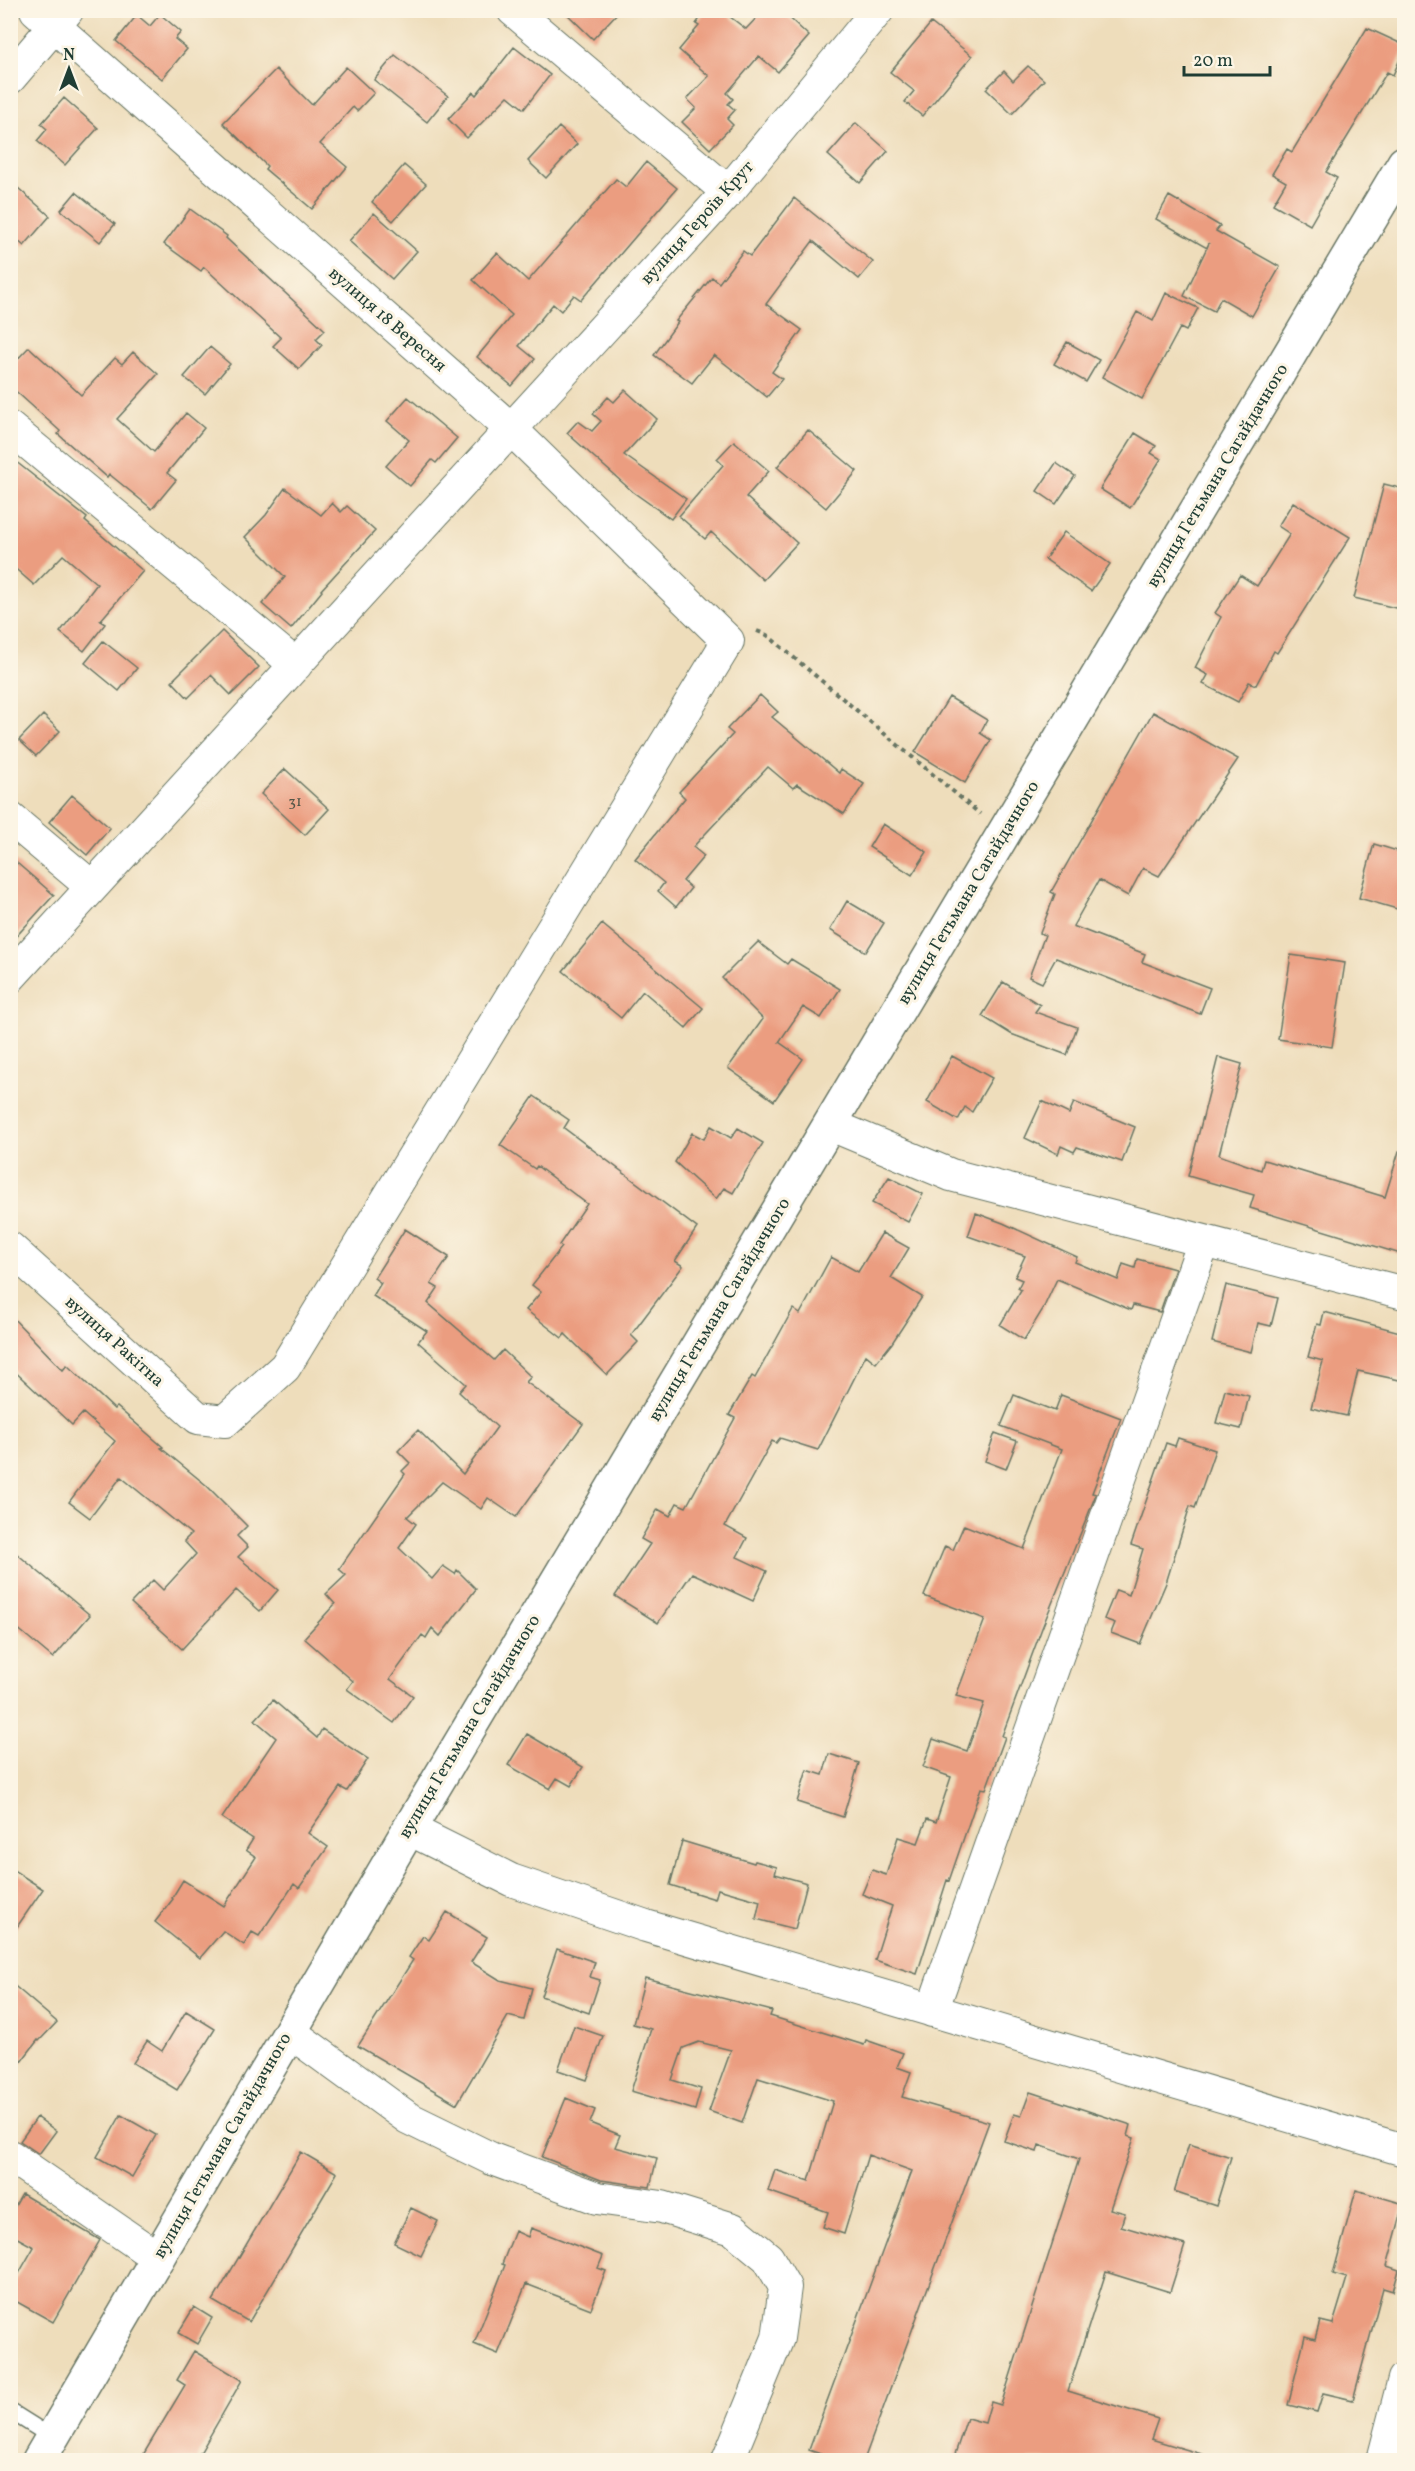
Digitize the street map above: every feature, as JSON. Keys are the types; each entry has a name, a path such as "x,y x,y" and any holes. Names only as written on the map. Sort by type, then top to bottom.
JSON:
{"main road":[{"name":"вулиця Гетьмана Сагайдачного","path":"46,2449 409,1829 1404,163"}],"street":[{"path":"513,10 728,192"},
{"name":"вулиця Героїв Крут","path":"10,977 728,192 878,10"},
{"path":"10,78 52,16"},
{"name":"вулиця 18 Вересня","path":"52,16 511,429 728,641"},
{"path":"10,428 296,665"},
{"name":"вулиця Ракітна","path":"10,1248 198,1418 225,1421 285,1367 728,641"},
{"path":"10,818 92,887"},
{"path":"831,1125 951,1175 1404,1293"},
{"path":"932,2011 1204,1241"},
{"path":"409,1829 511,1880 646,1926 1404,2150"},
{"path":"290,2032 408,2118 492,2159 597,2198 662,2207 733,2229 768,2258 785,2287 783,2317 778,2338 728,2460"},
{"path":"10,2156 158,2258"},
{"path":"1383,2460 1404,2379"}],"lane":[{"path":"10,2411 46,2449"}],"path":[{"path":"728,641 748,631 757,631 767,635 1004,834"}],"building":[{"path":"563,10 620,10 593,39"},
{"path":"706,10 721,10 746,29 764,10 781,10 809,36 778,72 759,56 727,93 733,99 728,104 735,110 727,119 733,125 710,149 682,122 696,108 687,99 709,76 679,50 699,26 696,24"},
{"path":"160,14 181,32 175,39 187,49 162,79 116,41 137,15 150,26"},
{"path":"931,23 972,56 922,116 905,102 914,91 890,72"},
{"path":"1367,28 1404,45 1404,50 1393,75 1387,72 1326,172 1337,178 1310,225 1273,204 1286,182 1272,174 1287,149 1292,152"},
{"path":"514,47 550,75 524,109 508,96 467,138 448,119 473,92 476,95"},
{"path":"395,55 448,96 427,122 374,80"},
{"path":"1028,66 1044,80 1012,114 986,89 1004,71 1013,81"},
{"path":"346,67 374,93 357,111 353,107 320,144 347,167 312,209 265,169 267,166 223,123 276,69 312,105"},
{"path":"64,98 98,128 65,165 37,141 47,129 41,124"},
{"path":"856,123 888,151 860,183 828,155"},
{"path":"559,127 577,144 546,178 528,161"},
{"path":"646,162 677,188 581,300 574,295 561,311 553,304 519,346 535,359 512,386 477,357 512,315 473,280 497,253 528,281 616,179 626,187"},
{"path":"404,165 426,184 393,221 372,202"},
{"path":"10,181 50,216 24,246 10,234"},
{"path":"76,192 115,224 100,242 61,210"},
{"path":"1169,196 1220,226 1216,231 1280,267 1252,316 1221,298 1214,311 1184,296 1207,248 1156,219"},
{"path":"794,198 873,262 859,279 813,241 766,304 802,330 772,372 782,379 767,397 714,355 692,383 654,355 678,322 676,321 712,277 719,283 743,251 750,256"},
{"path":"190,209 227,236 226,238 325,330 316,339 322,345 299,369 273,346 281,338 204,267 201,271 164,244"},
{"path":"374,213 417,251 392,279 349,241"},
{"path":"1166,293 1198,308 1186,331 1180,328 1142,399 1102,377 1137,312 1153,321"},
{"path":"1067,342 1099,360 1086,382 1054,364"},
{"path":"29,347 81,395 115,358 122,364 133,352 158,374 117,419 154,452 186,413 204,428 167,473 176,480 152,509 109,474 107,477 58,434 60,431 10,386 10,367"},
{"path":"210,347 230,364 205,394 184,377"},
{"path":"625,390 657,419 624,455 686,499 671,519 633,492 567,433 578,421 592,431 601,421 593,414 608,397 614,402"},
{"path":"408,397 457,438 436,463 432,460 410,486 386,466 409,440 387,421"},
{"path":"808,430 857,471 826,508 777,467"},
{"path":"1135,433 1156,446 1151,453 1161,459 1130,508 1100,489"},
{"path":"734,441 769,471 746,497 797,543 763,580 711,532 705,539 679,516 723,465 717,459"},
{"path":"10,457 87,518 85,521 143,571 100,621 105,624 84,651 60,632 97,584 63,555 34,585 10,564"},
{"path":"1056,463 1075,476 1056,504 1037,491"},
{"path":"1384,484 1404,489 1404,610 1354,598"},
{"path":"285,488 321,515 332,503 341,512 347,506 375,531 321,590 291,629 262,604 285,577 245,537 266,515"},
{"path":"1293,502 1350,537 1277,653 1274,651 1256,685 1249,682 1238,702 1203,684 1208,675 1195,668 1221,617 1215,613 1240,575 1257,586 1290,534 1278,526"},
{"path":"1064,532 1110,564 1091,591 1045,559"},
{"path":"222,631 259,667 231,695 211,675 188,698 172,681"},
{"path":"103,641 137,668 119,691 85,663"},
{"path":"760,695 778,712 772,717 839,773 841,769 864,784 844,814 797,784 793,788 768,767 693,847 704,856 683,881 691,888 676,907 658,891 664,883 635,859 685,798 679,792 733,734 727,729"},
{"path":"949,697 987,720 980,733 991,740 965,783 915,752"},
{"path":"1153,712 1238,759 1159,876 1143,868 1128,896 1099,880 1073,926 1145,954 1142,962 1210,988 1200,1014 1056,958 1042,983 1029,977 1045,935 1040,933 1055,894 1051,892"},
{"path":"43,715 60,731 36,756 19,740"},
{"path":"285,769 329,809 305,835 261,794"},
{"path":"72,795 110,828 87,855 49,822"},
{"path":"883,824 927,852 912,875 869,847"},
{"path":"1374,844 1404,853 1404,911 1359,898"},
{"path":"10,857 54,895 10,943"},
{"path":"847,901 884,923 866,952 830,930"},
{"path":"602,924 703,1008 686,1028 643,991 621,1018 563,971"},
{"path":"758,942 787,964 791,959 840,989 821,1018 803,1007 779,1042 803,1059 774,1101 728,1068 763,1019 722,978"},
{"path":"1291,955 1345,963 1332,1047 1278,1039"},
{"path":"1003,982 1040,1005 1035,1012 1077,1027 1067,1055 1011,1034 982,1016"},
{"path":"952,1056 992,1078 972,1112 965,1107 958,1120 927,1102"},
{"path":"1218,1057 1242,1064 1219,1155 1261,1170 1264,1160 1385,1197 1399,1151 1404,1152 1404,1255 1250,1208 1254,1195 1188,1176"},
{"path":"534,1096 569,1120 564,1128 697,1228 675,1261 683,1266 631,1335 638,1342 607,1375 565,1334 562,1338 526,1310 541,1292 532,1285 562,1247 559,1245 587,1204 537,1166 535,1169 500,1145"},
{"path":"1042,1101 1069,1114 1074,1102 1135,1127 1122,1162 1077,1147 1074,1152 1061,1146 1058,1154 1025,1138"},
{"path":"711,1126 731,1138 738,1128 763,1143 733,1193 724,1188 716,1199 675,1162 692,1133 704,1139"},
{"path":"889,1177 923,1194 908,1222 872,1203"},
{"path":"976,1213 1077,1257 1075,1262 1118,1280 1123,1264 1135,1268 1137,1259 1175,1269 1160,1312 1133,1305 1131,1310 1057,1279 1043,1309 1024,1340 1000,1325 1021,1290 1018,1288 1022,1280 1015,1277 1025,1256 968,1236"},
{"path":"405,1229 449,1257 431,1284 438,1288 428,1303 494,1360 503,1350 531,1377 526,1382 583,1424 516,1517 488,1498 481,1509 442,1482 407,1517 416,1524 399,1548 432,1579 443,1566 455,1574 457,1570 476,1589 440,1636 432,1628 426,1638 422,1635 390,1679 413,1696 394,1723 347,1689 353,1681 304,1638 335,1604 326,1594 346,1575 339,1569 405,1474 402,1471 410,1463 398,1451 418,1430 463,1474 497,1427 459,1392 466,1384 418,1342 427,1331 373,1296 381,1283 374,1278"},
{"path":"882,1233 909,1248 891,1278 922,1297 876,1363 866,1355 818,1450 780,1438 776,1443 772,1441 725,1526 747,1538 737,1557 767,1571 753,1601 692,1573 658,1623 615,1596 650,1544 641,1539 658,1509 670,1516 677,1503 686,1507 735,1418 729,1415 752,1376 755,1378 793,1309 800,1314 831,1257 858,1272"},
{"path":"1226,1285 1278,1298 1271,1326 1258,1323 1251,1352 1212,1342"},
{"path":"1324,1312 1404,1333 1404,1381 1358,1371 1347,1416 1311,1408 1323,1361 1308,1357 1317,1324 1321,1325"},
{"path":"10,1315 63,1370 67,1365 114,1409 117,1407 163,1447 161,1448 206,1485 247,1526 237,1536 248,1547 238,1557 278,1590 260,1611 236,1590 182,1649 131,1603 153,1580 163,1590 196,1554 184,1541 191,1534 121,1477 90,1518 69,1502 115,1441 83,1413 72,1425 10,1367"},
{"path":"1225,1390 1249,1396 1241,1429 1216,1423"},
{"path":"1014,1395 1055,1411 1061,1395 1121,1418 1092,1493 1096,1494 1042,1628 1002,1736 1005,1737 986,1789 981,1788 949,1881 947,1880 917,1974 875,1960 892,1906 862,1894 872,1870 886,1875 898,1837 918,1843 927,1819 936,1822 951,1777 923,1767 933,1739 967,1751 984,1703 956,1696 985,1619 924,1596 945,1546 953,1550 964,1525 1024,1549 1062,1449 1001,1426"},
{"path":"995,1433 1017,1441 1006,1469 985,1461"},
{"path":"1178,1438 1215,1450 1195,1508 1190,1506 1166,1583 1140,1644 1111,1633 1115,1623 1104,1619 1116,1590 1129,1595 1143,1549 1131,1545 1166,1443 1175,1446"},
{"path":"10,1548 90,1615 53,1658 10,1622"},
{"path":"273,1700 317,1738 322,1729 368,1759 347,1791 340,1787 308,1833 328,1847 299,1888 294,1884 259,1936 252,1932 244,1945 223,1931 200,1958 155,1922 173,1899 183,1880 224,1906 256,1857 246,1850 253,1839 222,1818 276,1738 255,1720"},
{"path":"527,1734 583,1767 571,1786 557,1778 550,1789 508,1765"},
{"path":"829,1754 859,1763 843,1817 797,1802 807,1770 823,1775"},
{"path":"682,1841 754,1863 755,1861 777,1867 775,1874 807,1883 795,1929 756,1919 760,1901 718,1889 715,1899 670,1885"},
{"path":"10,1868 43,1889 10,1937"},
{"path":"447,1912 487,1937 471,1962 500,1980 532,1988 524,2020 508,2016 457,2104 358,2046 413,1960 409,1957 423,1936 429,1940"},
{"path":"557,1949 595,1962 590,1977 600,1980 589,2013 541,1996"},
{"path":"645,1978 772,2011 770,2016 864,2045 866,2040 903,2053 897,2067 911,2072 902,2097 989,2122 864,2460 838,2460 809,2450 912,2171 868,2155 844,2234 823,2227 828,2212 768,2191 775,2170 809,2181 833,2101 758,2078 742,2123 709,2111 731,2050 699,2042 683,2048 672,2080 701,2089 695,2110 631,2091 651,2029 633,2024"},
{"path":"10,1982 57,2022 38,2040 10,2076"},
{"path":"186,2011 215,2029 177,2090 133,2063 147,2041 162,2051"},
{"path":"574,2026 603,2036 587,2080 558,2070"},
{"path":"1030,2092 1131,2125 1128,2136 1134,2138 1110,2209 1125,2213 1121,2226 1185,2245 1170,2292 1106,2272 1068,2391 1158,2419 1151,2439 1205,2455 1204,2460 953,2460 967,2418 985,2423 991,2402 1001,2405 1079,2159 1039,2145 1037,2152 1004,2141 1014,2114 1021,2116"},
{"path":"566,2098 595,2110 590,2123 620,2135 615,2147 657,2158 650,2187 601,2180 542,2157"},
{"path":"121,2115 156,2135 132,2177 97,2157"},
{"path":"37,2117 56,2131 39,2154 20,2141"},
{"path":"1189,2144 1231,2157 1216,2206 1174,2192"},
{"path":"301,2152 337,2173 249,2322 213,2301"},
{"path":"1356,2190 1404,2204 1387,2266 1399,2270 1393,2291 1383,2288 1353,2400 1323,2393 1317,2412 1288,2405 1305,2336 1315,2339 1320,2321 1333,2324 1347,2278 1333,2274"},
{"path":"22,2194 100,2240 53,2322 10,2298 10,2289 34,2247 10,2234 10,2215"},
{"path":"411,2208 438,2221 421,2256 394,2243"},
{"path":"531,2228 603,2256 598,2268 606,2271 591,2309 526,2284 498,2354 474,2344 505,2265 502,2264 515,2231 528,2237"},
{"path":"194,2307 212,2318 197,2344 178,2333"},
{"path":"194,2351 242,2380 196,2460 140,2460 185,2385 177,2380"}]}
